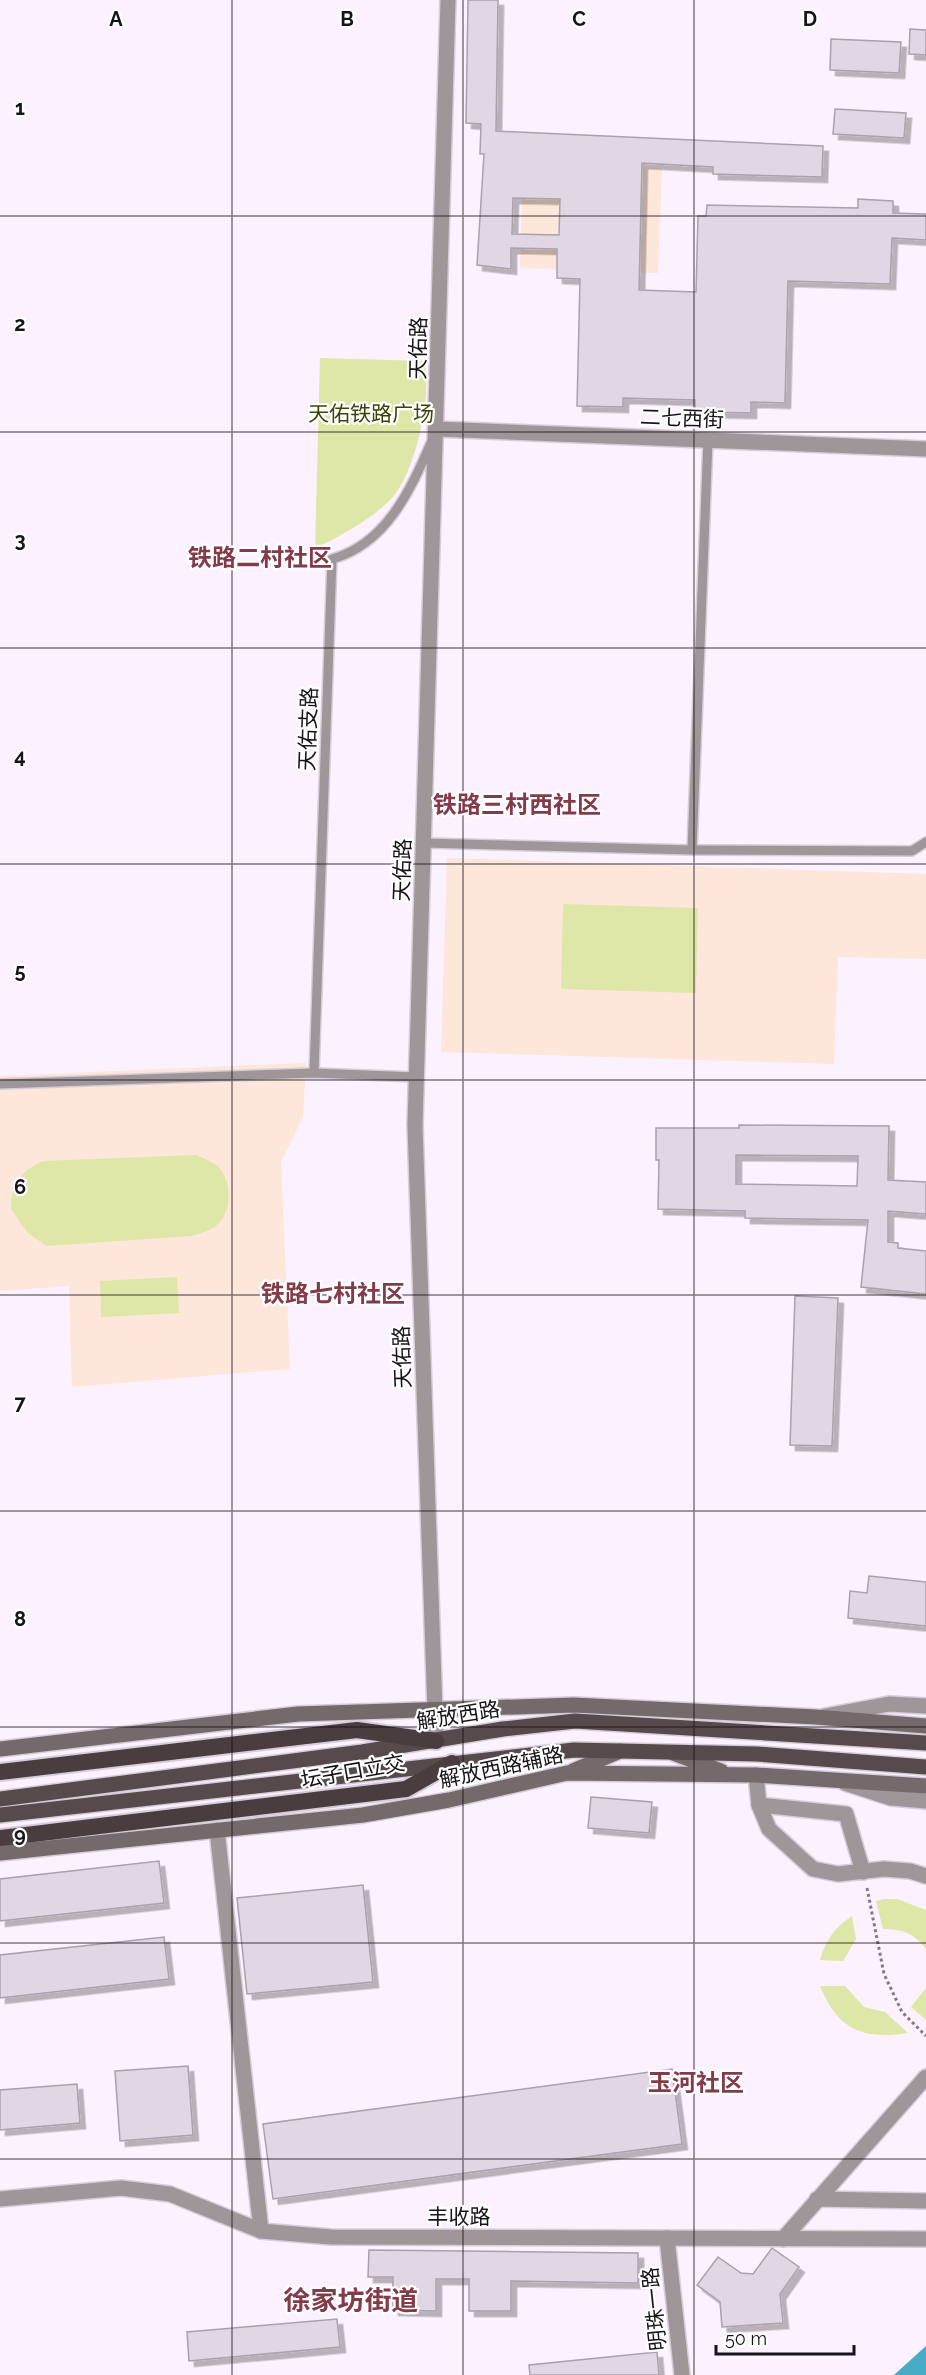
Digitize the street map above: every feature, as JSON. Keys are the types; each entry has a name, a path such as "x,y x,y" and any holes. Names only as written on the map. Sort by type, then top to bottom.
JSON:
{"highway":[{"name":"坛子口立交","path":"0,1772 357,1730 436,1741"},
{"name":"坛子口立交","path":"0,1838 406,1789 452,1763"}],"main road":[{"path":"573,1705 625,1724"},
{"path":"0,1749 298,1714 573,1705 816,1717 926,1726"},
{"path":"673,1726 723,1713"},
{"name":"解放西路","path":"0,1799 575,1721 926,1743"},
{"path":"0,1815 574,1750 756,1754 926,1767"},
{"path":"567,1773 620,1751"},
{"path":"670,1752 730,1775"},
{"name":"解放西路辅路","path":"0,1853 363,1815 449,1800 567,1773 756,1775 926,1786"}],"street":[{"name":"天佑路","path":"436,1741 415,1137 448,0"},
{"name":"二七西街","path":"437,429 926,449"},
{"path":"816,1717 889,1704 926,1706"},
{"path":"756,1775 759,1805 769,1829 813,1869 838,1875 884,1869 910,1871 926,1876"},
{"name":"解放西路辅路","path":"834,1780 891,1798 926,1801"},
{"path":"759,1805 846,1814 863,1872"},
{"path":"217,1830 261,2230"},
{"path":"783,2239 926,2077"},
{"name":"丰收路","path":"0,2199 121,2188 170,2194 261,2230 331,2237 926,2239"},
{"path":"817,2199 926,2201"},
{"name":"明珠一路","path":"667,2238 682,2375"}],"lane":[{"name":"天佑支路","path":"314,1073 332,559 352,554 372,538 396,512 414,482 437,429"},
{"path":"692,850 708,440"},
{"path":"424,843 692,850 912,851 926,842"},
{"path":"0,1084 314,1073 416,1077"}],"path":[{"path":"863,1872 884,1974 902,2012 926,2036"}],"shaded area":[{"path":"523,163 662,168 658,273 520,268"},
{"path":"447,858 926,874 926,959 838,957 834,1064 441,1052"},
{"path":"306,1063 303,1117 281,1162 290,1369 72,1387 69,1286 0,1291 0,1076"}],"green space":[{"name":"天佑铁路广场","path":"320,358 424,361 426,393 415,452 408,471 392,498 374,514 315,549"},
{"path":"563,904 698,908 696,993 561,989"},
{"path":"196,1155 222,1171 229,1193 227,1209 220,1222 211,1229 195,1235 46,1246 27,1232 11,1209 13,1193 19,1179 29,1169 44,1161"},
{"path":"177,1277 179,1313 101,1317 100,1281"},
{"path":"897,1899 926,1910 926,1949 917,1939 907,1933 883,1929 876,1901"},
{"path":"852,1916 856,1939 843,1961 820,1960 831,1935"},
{"path":"820,1986 845,1986 864,2007 885,2012 908,2033 878,2035 854,2029 835,2013"},
{"path":"926,1988 926,2020 911,2007"}],"water":[{"path":"926,2346 926,2375 894,2375"}],"building":[{"path":"468,0 498,0 496,131 823,146 822,177 713,174 713,167 642,163 639,290 696,292 698,216 706,216 707,205 858,208 858,199 893,201 893,213 926,214 926,240 892,238 890,284 788,281 785,403 751,402 751,413 695,412 695,400 623,398 623,407 577,406 580,279 557,278 557,249 511,248 511,269 477,265 484,154 480,154 481,124 466,123","holes":["513,198 560,199 559,235 512,234"]},
{"path":"910,29 926,30 926,55 909,54"},
{"path":"831,39 901,42 899,73 830,70"},
{"path":"835,109 906,113 904,138 833,134"},
{"path":"739,1125 889,1126 888,1180 926,1182 926,1214 888,1211 888,1242 898,1243 898,1248 926,1251 926,1294 861,1287 868,1220 745,1218 745,1211 658,1209 659,1160 656,1160 656,1128 739,1128","holes":["736,1155 858,1156 857,1186 736,1184"]},
{"path":"795,1296 838,1298 832,1446 790,1445"},
{"path":"869,1576 926,1582 926,1626 848,1618 850,1591 867,1593"},
{"path":"591,1797 652,1802 649,1833 588,1828"},
{"path":"159,1861 164,1903 0,1921 0,1879"},
{"path":"363,1885 373,1982 247,1994 237,1898"},
{"path":"164,1937 169,1979 0,1998 0,1955"},
{"path":"188,2066 193,2135 120,2141 115,2071"},
{"path":"672,2069 682,2144 273,2199 263,2124"},
{"path":"77,2084 80,2123 0,2130 0,2090"},
{"path":"772,2248 799,2267 780,2294 783,2323 722,2327 720,2302 697,2285 718,2257 741,2273 753,2274"},
{"path":"369,2250 638,2253 638,2283 511,2281 511,2311 469,2311 469,2279 436,2279 436,2311 393,2310 393,2277 368,2277"},
{"path":"337,2319 340,2347 189,2361 187,2332"},
{"path":"657,2352 659,2375 530,2375 529,2365"}],"district":[{"name":"铁路二村社区","path":"260,557"},
{"name":"铁路三村西社区","path":"517,804"},
{"name":"铁路七村社区","path":"333,1293"},
{"name":"玉河社区","path":"696,2082"},
{"name":"徐家坊街道","path":"351,2300"}]}
